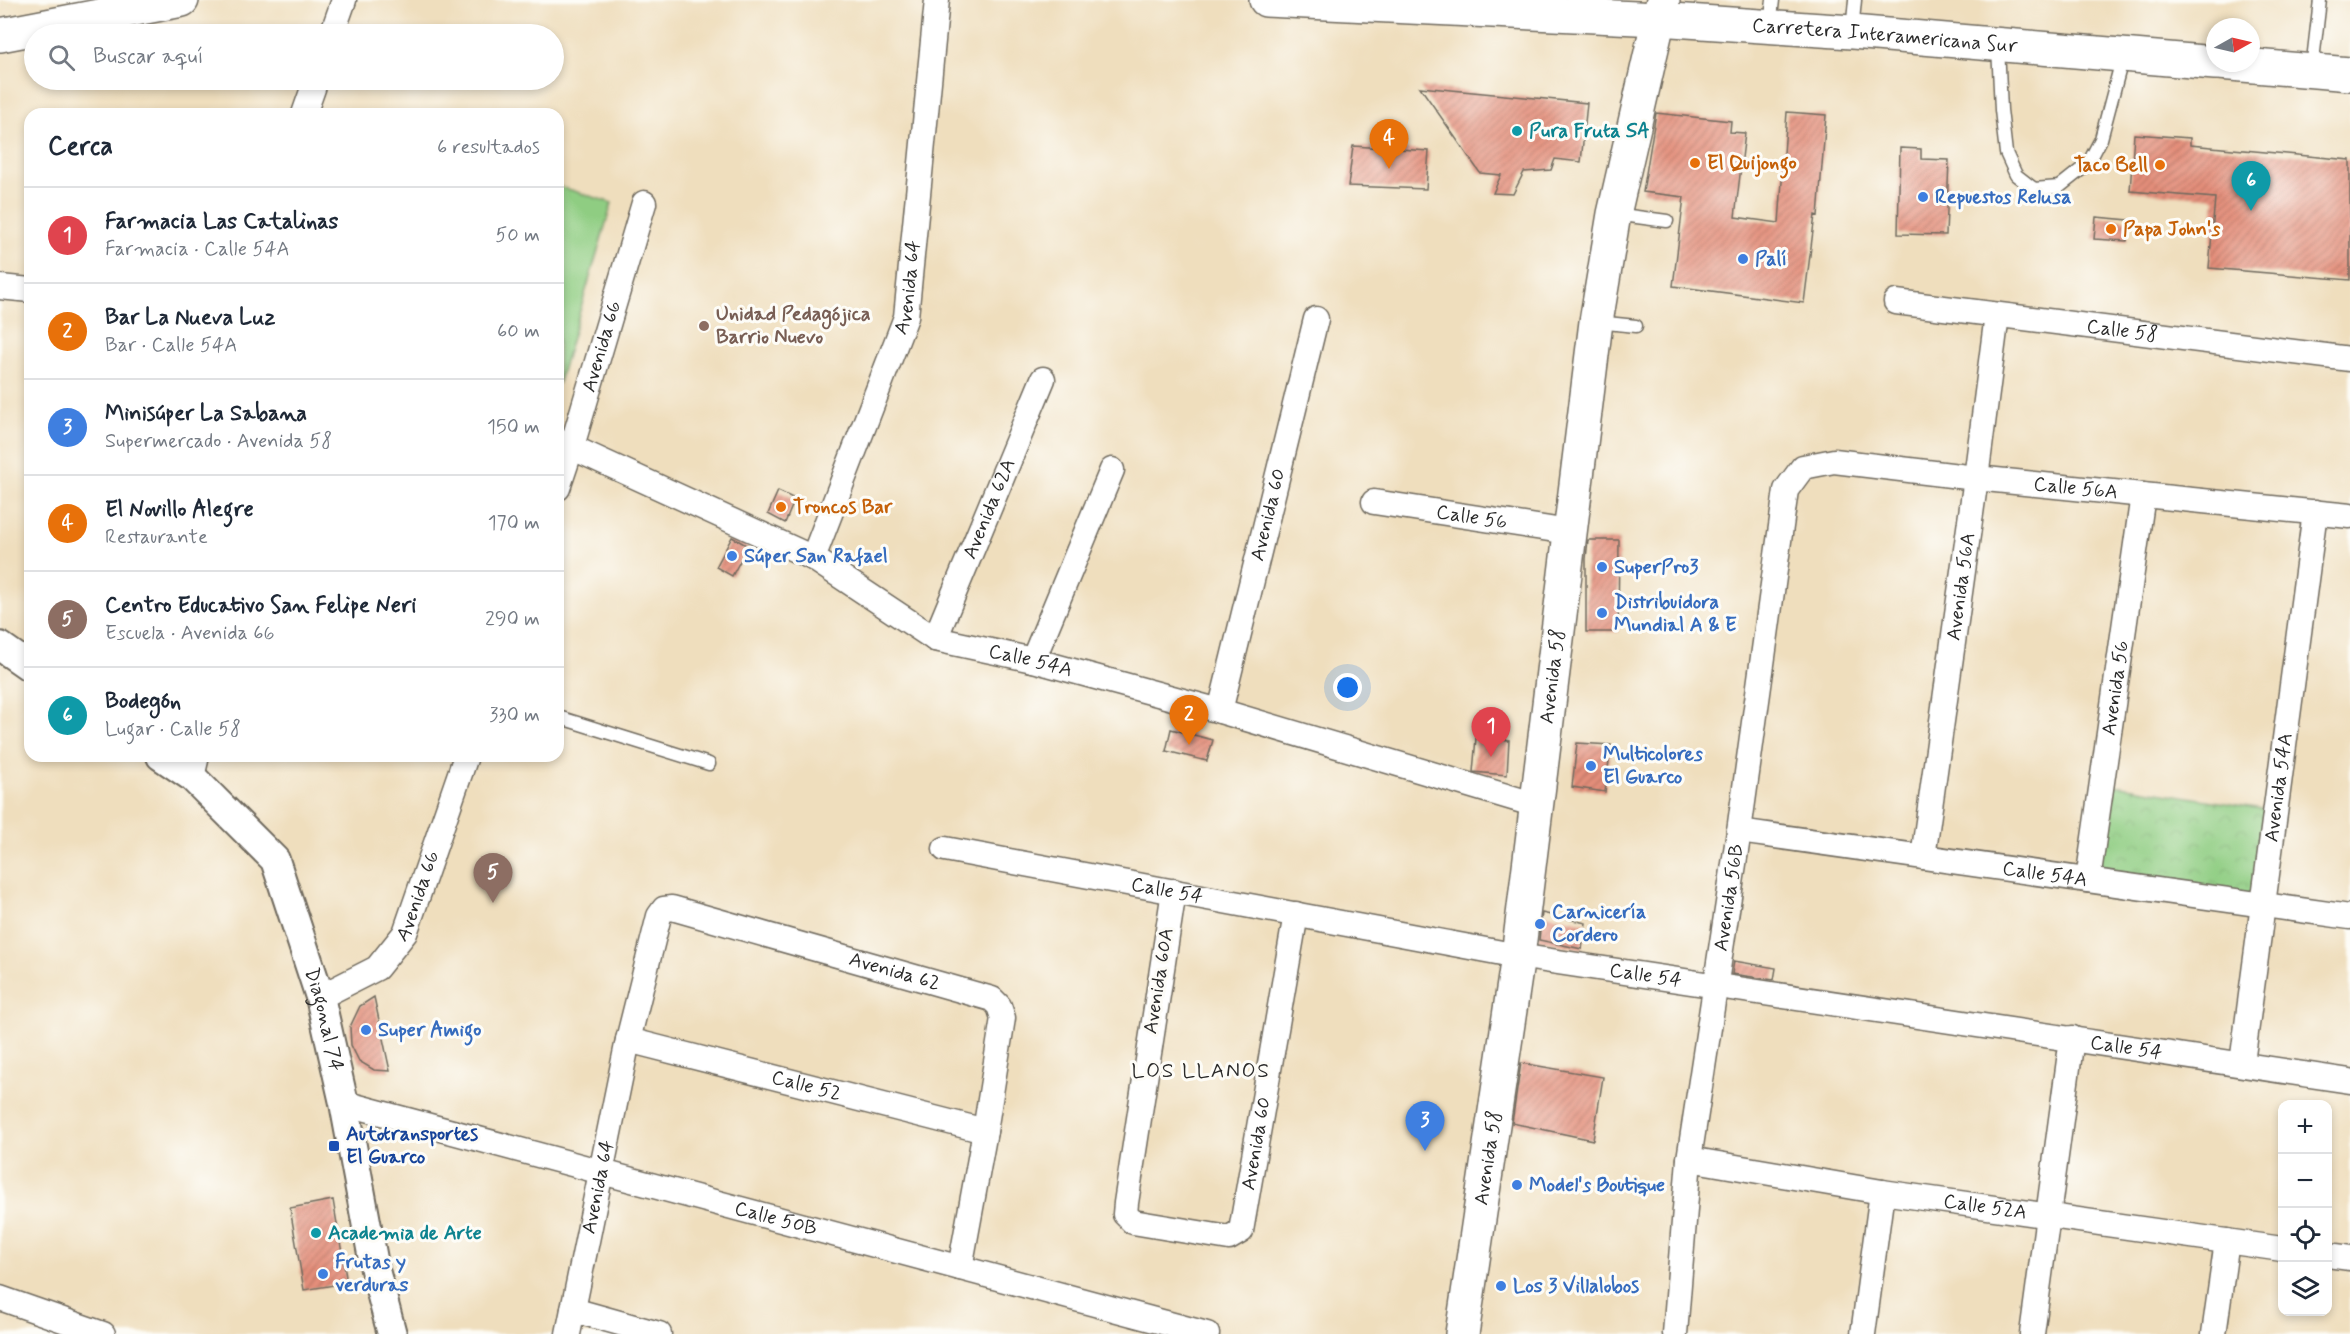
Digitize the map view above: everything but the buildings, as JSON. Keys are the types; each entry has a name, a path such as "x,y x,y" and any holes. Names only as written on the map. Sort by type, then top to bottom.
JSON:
{"main road":[{"path":"57,24 182,0"},
{"name":"Carretera Interamericana Sur","path":"1266,0 1771,13 1852,32 2206,62"},
{"name":"Avenida 58","path":"1462,1334 1518,956 1596,322 1614,214 1660,9"},
{"path":"0,35 24,30"},
{"name":"Carretera Interamericana Sur","path":"2260,67 2350,74"}],"street":[{"path":"336,24 344,0"},
{"name":"Avenida 64","path":"813,558 906,316 937,0"},
{"path":"306,108 312,90"},
{"name":"Avenida 66","path":"565,444 644,203"},
{"path":"0,287 24,289"},
{"name":"Calle 58","path":"1896,302 2350,359"},
{"name":"Avenida 56A","path":"1923,857 1997,315"},
{"name":"Avenida 60","path":"1220,711 1316,319"},
{"name":"Avenida 62A","path":"935,639 1043,379"},
{"name":"Calle 54A","path":"565,444 813,558 935,639 1033,660 1220,711 1536,805"},
{"name":"Calle 56A","path":"1803,467 1834,461 1976,478 2350,516"},
{"name":"Avenida 56B","path":"1675,1334 1689,1159 1739,831 1786,490 1803,467"},
{"path":"1033,660 1112,470"},
{"name":"Avenida 56","path":"2088,880 2143,495"},
{"name":"Calle 56","path":"1374,502 1569,532"},
{"name":"Avenida 54A","path":"2242,1063 2315,512"},
{"path":"0,646 24,663"},
{"name":"Avenida 66","path":"320,998 377,968 405,933 464,762"},
{"name":"Diagonal 74","path":"194,766 274,860 320,998 344,1103 375,1270 392,1334"},
{"name":"Calle 54A","path":"1739,831 2350,917"},
{"name":"Calle 54","path":"945,849 1518,956 2350,1081"},
{"name":"Avenida 60A","path":"1174,891 1125,1214 1133,1221 1228,1238 1241,1232"},
{"name":"Avenida 62","path":"628,1040 659,916 664,909 672,908 992,999 999,1006 1003,1018 960,1268"},
{"name":"Avenida 60","path":"1241,1232 1296,914"},
{"path":"2032,1334 2072,1038"},
{"name":"Avenida 64","path":"568,1334 628,1040"},
{"name":"Calle 52","path":"628,1040 985,1131"},
{"name":"Calle 50B","path":"344,1103 1207,1334"},
{"name":"Calle 52A","path":"1689,1159 1882,1192 2278,1248"},
{"path":"1863,1334 1882,1192"},
{"path":"2215,1334 2227,1241"},
{"path":"2332,1256 2350,1258"},
{"path":"0,1298 103,1334"},
{"path":"573,1310 659,1334"}],"lane":[{"path":"1852,32 1855,0"},
{"path":"2312,71 2320,0"},
{"path":"1998,44 2001,110 2006,153 2016,175 2034,189 2060,187 2088,164 2101,139 2123,55"},
{"path":"1614,214 1667,221"},
{"path":"1596,322 1636,326"},
{"path":"564,719 709,764"}],"green space":[{"path":"564,188 612,203 564,365"},
{"path":"2102,783 2275,811 2262,905 2088,880"}],"place":[{"name":"Pura Fruta SA","path":"1517,131"},
{"name":"El Quijongo","path":"1695,163"},
{"name":"Taco Bell","path":"2160,165"},
{"name":"El Novillo Alegre","path":"1389,169"},
{"name":"Repuestos Relusa","path":"1923,197"},
{"name":"Bodegón","path":"2251,211"},
{"name":"Papa John's","path":"2111,229"},
{"name":"Palí","path":"1743,259"},
{"name":"Unidad Pedagójica Barrio Nuevo","path":"704,326"},
{"name":"Troncos Bar","path":"781,507"},
{"name":"Súper San Rafael","path":"732,556"},
{"name":"SuperPro3","path":"1602,567"},
{"name":"Distribuidora Mundial A & E","path":"1602,613"},
{"name":"Bar La Nueva Luz","path":"1189,745"},
{"name":"Farmacia Las Catalinas","path":"1491,757"},
{"name":"Multicolores El Guarco","path":"1591,766"},
{"name":"Centro Educativo San Felipe Neri","path":"493,903"},
{"name":"Carnicería Cordero","path":"1540,924"},
{"name":"Super Amigo","path":"366,1030"},
{"name":"Autotransportes El Guarco","path":"334,1146"},
{"name":"Minisúper La Sabana","path":"1425,1151"},
{"name":"Model's Boutique","path":"1517,1185"},
{"name":"Academia de Arte","path":"316,1233"},
{"name":"Frutas y verduras","path":"323,1274"},
{"name":"Los 3 Villalobos","path":"1501,1286"}],"district":[{"name":"LOS LLANOS","path":"1201,1071"}]}
